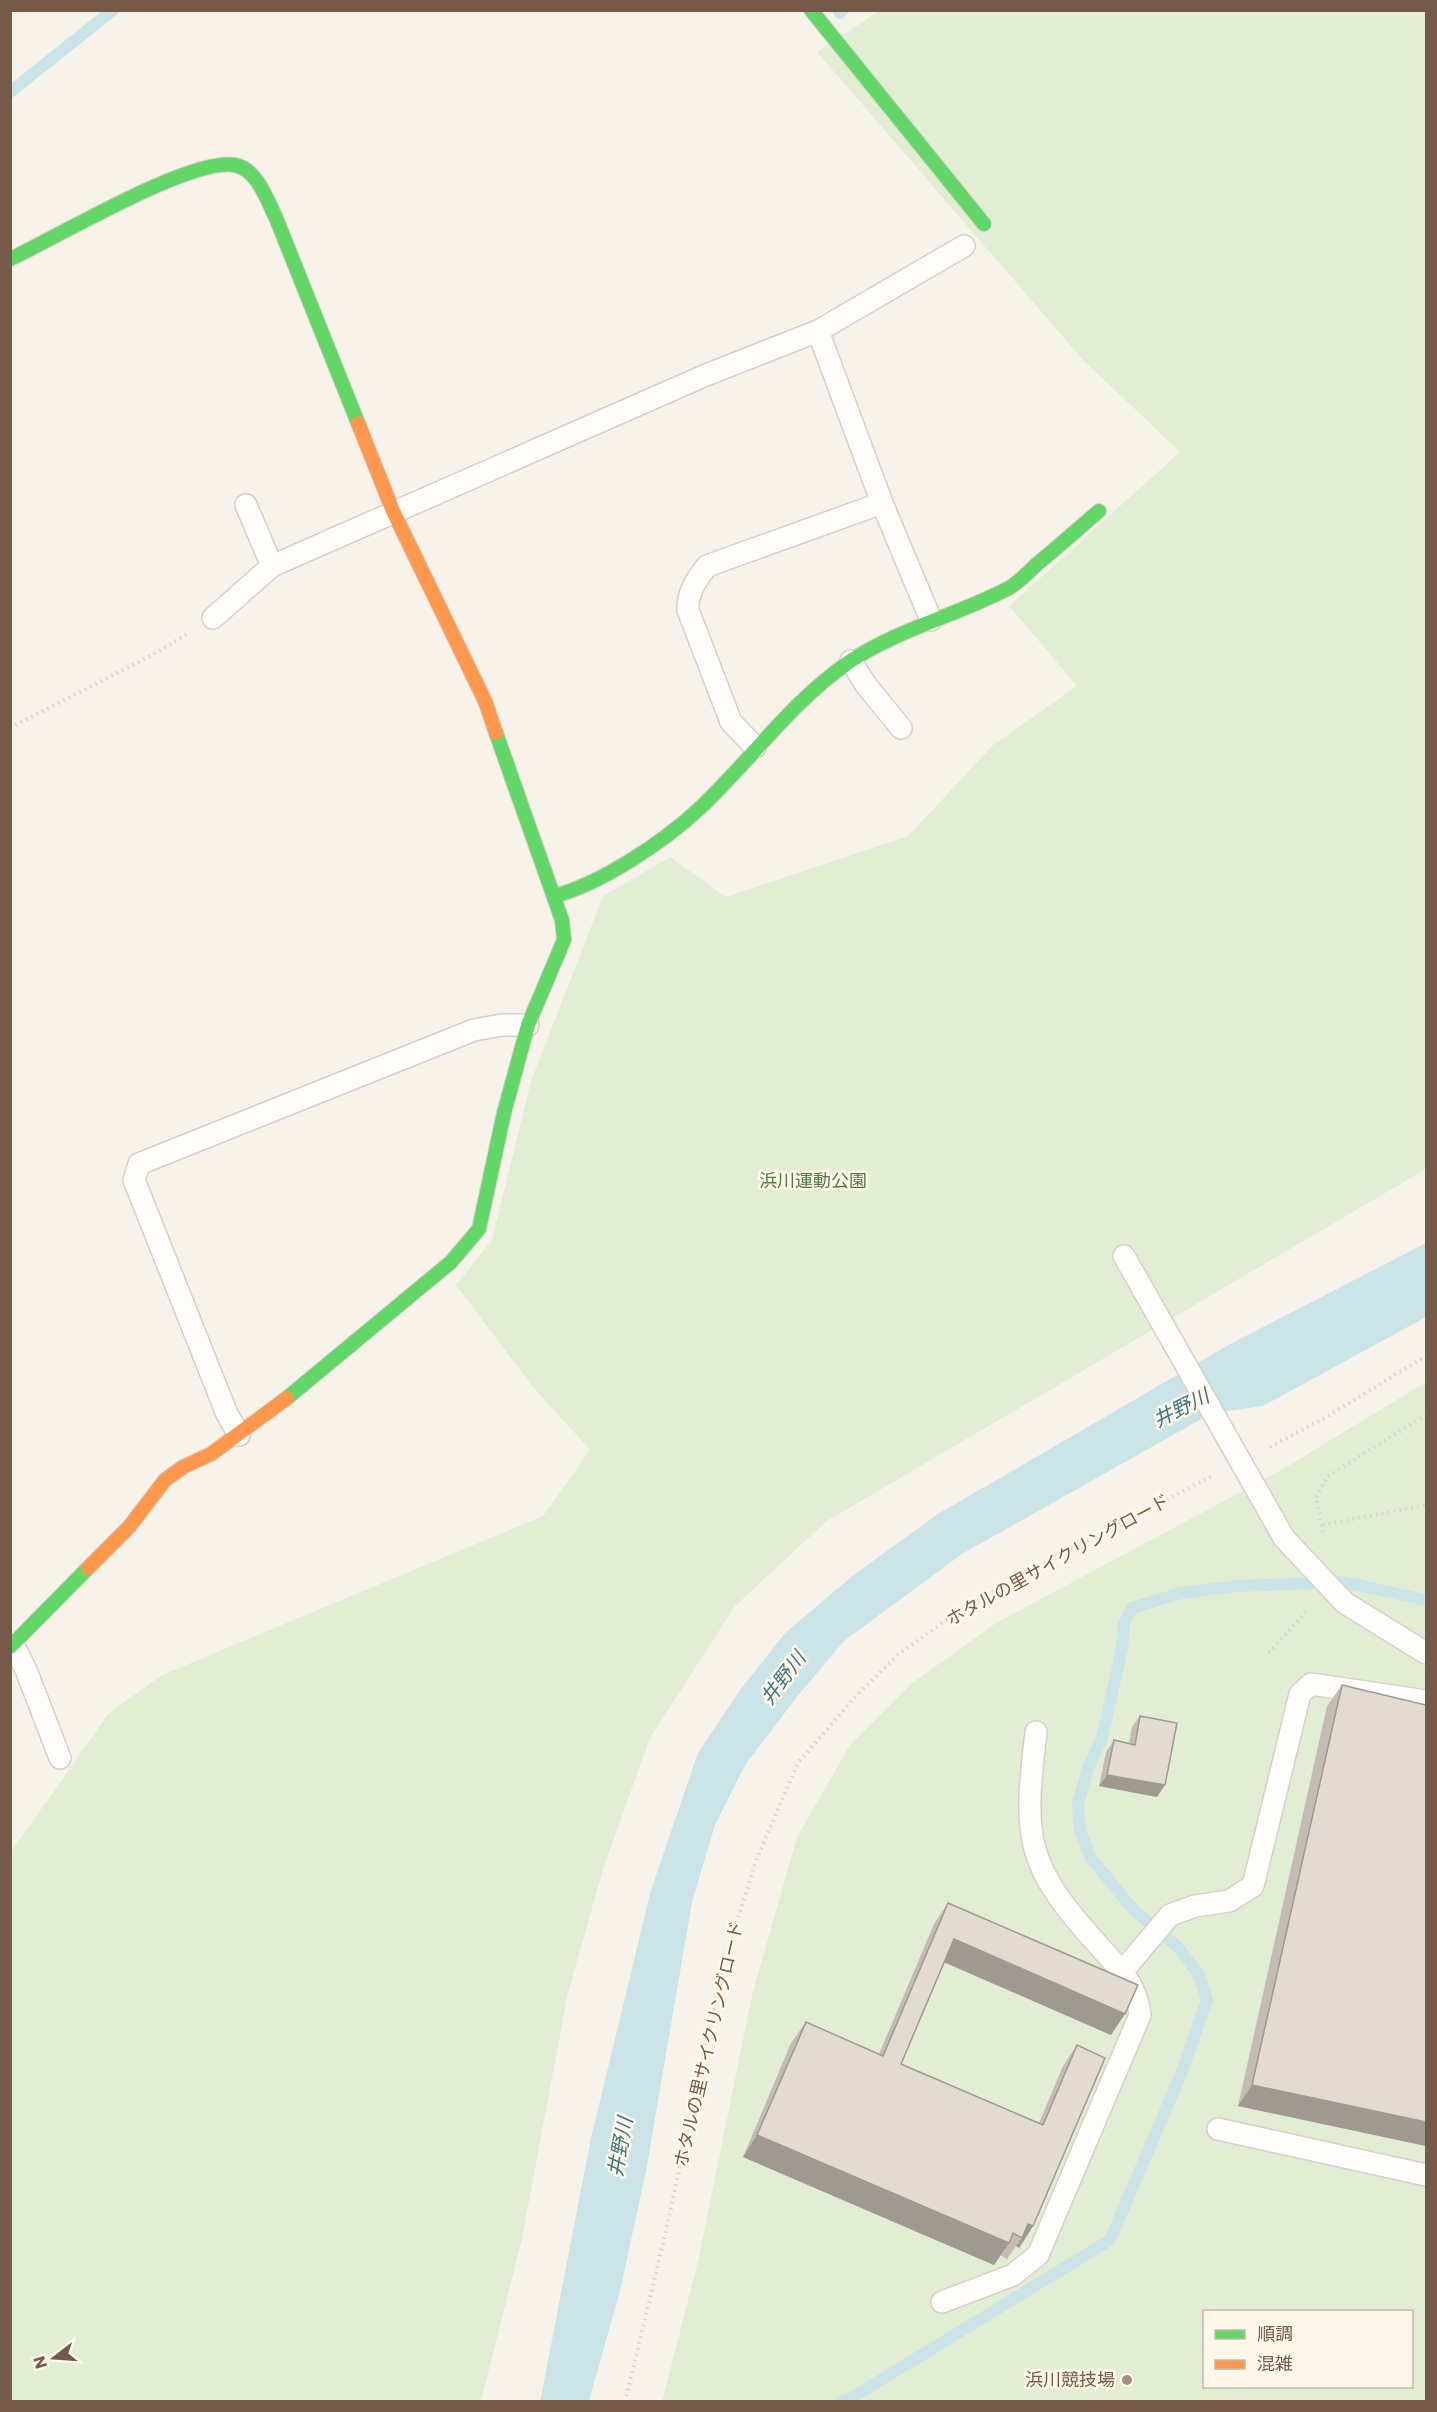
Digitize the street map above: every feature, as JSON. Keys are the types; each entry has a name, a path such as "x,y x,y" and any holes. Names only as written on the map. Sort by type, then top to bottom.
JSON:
{"street":[{"path":"811,10 984,225"},
{"path":"10,260 127,200 196,171 221,165 235,165 249,174 260,187 276,218 393,511 485,701 562,920 564,940 528,1025 504,1113 480,1229 451,1262 239,1435 165,1480 129,1527 12,1646"},
{"path":"554,896 577,890 601,878 667,834 700,808 755,747 824,681 851,661 930,620 1011,587 1099,511"}],"lane":[{"path":"213,618 272,566 706,375 818,332 963,246"},
{"path":"818,332 882,503 930,620"},
{"path":"755,747 731,722 688,610 688,599 701,572 707,566 882,503"},
{"path":"246,505 272,566"},
{"path":"851,661 866,685 901,728"},
{"path":"239,1435 227,1414 134,1180 139,1164 474,1030 502,1025 528,1025"},
{"path":"1124,1256 1284,1538 1345,1603 1426,1653"},
{"path":"12,1646 26,1670 60,1758"},
{"path":"1122,1972 1159,1925 1170,1915 1195,1906 1229,1901 1253,1886 1300,1694 1311,1684 1426,1701"},
{"path":"942,2302 1013,2275 1038,2255 1140,2015 1134,1986 1072,1918 1042,1874 1036,1860 1028,1815 1036,1732"},
{"path":"1218,2130 1426,2175"}],"path":[{"path":"10,728 152,656 213,618"},
{"path":"1265,1449 1326,1417 1426,1356"},
{"path":"1316,1497 1328,1476 1426,1415"},
{"name":"ホタルの里サイクリングロード","path":"625,2402 665,2235 725,1959 757,1858 798,1763 854,1698 899,1654 955,1614 1059,1555 1213,1476"},
{"path":"1323,1525 1426,1505"}],"green space":[{"name":"浜川運動公園","path":"879,11 1426,11 1426,1169 827,1521 735,1606 650,1738 604,1866 568,1993 521,2243 481,2401 11,2402 11,1852 109,1713 162,1675 543,1516 590,1450 532,1386 456,1285 492,1240 531,1081 603,896 670,857 726,897 908,836 993,745 1077,686 1009,606 1180,452 1083,360 817,52"},
{"path":"1426,1382 1426,2401 662,2402 699,2257 752,1995 797,1837 850,1745 912,1683 996,1623 1278,1472"}],"water":[{"name":"井野川","path":"1426,1243 1426,1317 1263,1406 1212,1413 962,1554 844,1641 800,1693 745,1765 715,1825 692,1902 646,2171 620,2291 589,2401 540,2402 591,2138 651,1890 698,1753 740,1690 786,1632 855,1574 938,1514 1232,1343"}],"building":[{"path":"1342,1685 1426,1705 1426,2122 1252,2085"},
{"path":"1140,1716 1177,1723 1165,1785 1107,1775 1114,1740 1135,1745"},
{"path":"948,1903 1138,1985 1125,2014 954,1939 901,2064 1043,2125 1077,2045 1105,2058 1033,2226 1028,2224 1022,2238 1013,2233 1009,2243 757,2135 806,2022 883,2056"}],"waterway":[{"path":"10,92 113,10"},
{"path":"838,10 840,13 843,10"},
{"path":"841,2402 848,2400 1110,2240 1181,2074 1207,2000 1199,1975 1179,1948 1133,1909 1090,1857 1080,1830 1078,1804 1088,1768 1102,1738 1122,1649 1124,1623 1132,1608 1181,1593 1237,1586 1344,1582 1426,1600"}],"traffic: fast":[{"path":"811,10 984,224"},
{"path":"10,259 123,201 187,173 214,166 235,165 243,168 260,186 276,218 358,423"},
{"path":"554,896 612,872 686,821 719,790 808,695 849,662 888,640 1009,588 1099,511"},
{"path":"287,1398 451,1262 479,1229 504,1113 528,1025 564,940 562,920 496,733"},
{"path":"10,1647 88,1568"}],"traffic: slow":[{"path":"358,423 393,511 485,701 496,733"},
{"path":"88,1568 129,1527 165,1480 183,1467 211,1454 287,1398"}],"place":[{"name":"浜川競技場","path":"1127,2380"}]}
